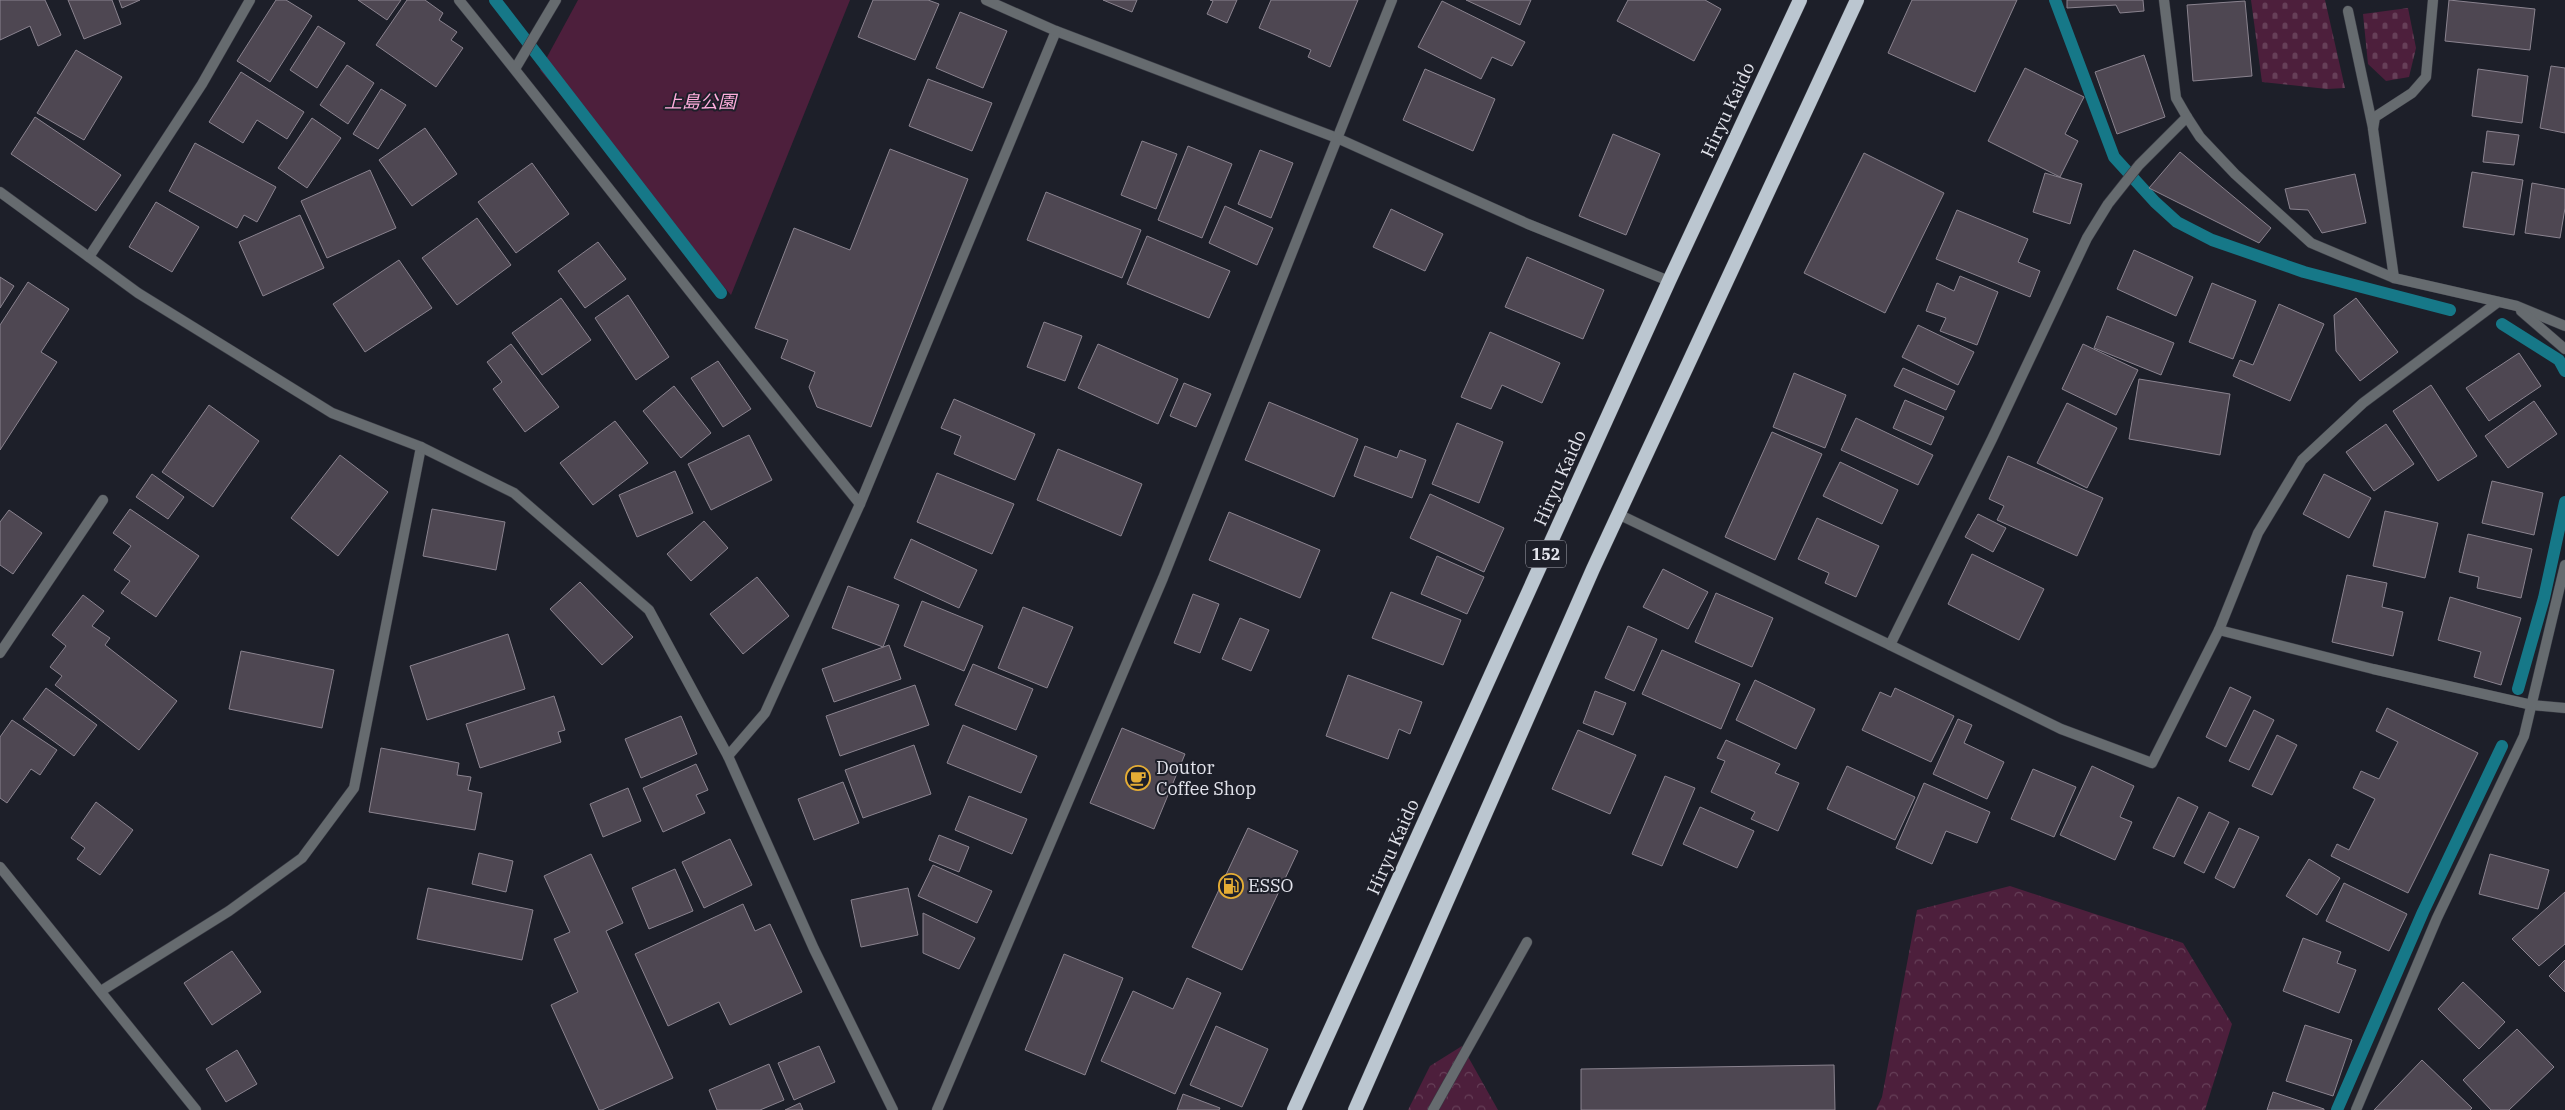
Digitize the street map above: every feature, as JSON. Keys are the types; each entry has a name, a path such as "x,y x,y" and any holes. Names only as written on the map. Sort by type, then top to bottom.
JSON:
{"highway":[{"name":"Hiryu Kaido","path":"1294,1110 1669,281 1800,0"},
{"name":"152","path":"1355,1110 1618,514 1857,0"}],"street":[{"path":"89,257 202,84 250,0"},
{"path":"459,0 860,504"},
{"path":"515,69 556,0"},
{"path":"986,0 1056,31 1337,138 1528,224 1669,281"},
{"path":"937,1110 1163,578 1392,0"},
{"path":"2164,0 2176,98 2187,117 2200,137 2235,174 2311,242 2394,278 2517,306 2565,326"},
{"path":"2373,129 2375,117 2412,93 2426,77 2433,0"},
{"path":"2348,11 2373,129 2394,278"},
{"path":"728,756 766,713 860,504 1056,31"},
{"path":"1890,644 1992,439 2087,238 2108,204 2139,165 2187,117"},
{"path":"0,192 138,293 332,413 421,447 514,494 649,610 728,756 814,948 893,1110"},
{"path":"1618,514 1890,644 2061,729 2152,763 2218,630 2258,533 2302,460 2363,403 2498,302"},
{"path":"2517,306 2565,348"},
{"path":"101,991 229,911 302,858 354,788 421,447"},
{"path":"0,653 103,500"},
{"path":"2356,1110 2437,918 2524,736 2565,565"},
{"path":"2218,630 2373,669 2532,705 2565,708"},
{"path":"0,867 196,1110"},
{"path":"1433,1110 1527,942"}],"green space":[{"name":"上島公園","path":"578,0 850,0 731,295 540,70"},
{"path":"2251,0 2325,0 2345,88 2327,89 2262,82"},
{"path":"2408,8 2416,48 2409,77 2386,81 2368,64 2363,14"},
{"path":"2010,886 2183,943 2232,1024 2205,1110 1876,1110 1882,1097 1917,910"},
{"path":"1462,1046 1498,1110 1408,1110 1430,1066"}],"building":[{"path":"0,0 45,0 61,35 38,46 30,26 0,40"},
{"path":"68,0 112,0 121,24 84,39"},
{"path":"119,0 140,0 122,8"},
{"path":"276,0 286,0 312,16 270,82 237,61"},
{"path":"358,0 401,0 387,20"},
{"path":"407,0 425,0 443,13 439,20 457,32 451,40 463,48 436,87 376,45"},
{"path":"873,0 928,0 939,4 915,60 858,37"},
{"path":"1103,0 1137,0 1132,12"},
{"path":"1210,0 1237,0 1227,23 1207,14 1213,1"},
{"path":"1271,0 1358,0 1330,67 1308,57 1311,50 1259,28"},
{"path":"1466,0 1531,0 1520,25"},
{"path":"1628,0 1705,0 1721,9 1694,61 1617,21"},
{"path":"1912,0 2017,0 1975,92 1888,53"},
{"path":"2067,0 2143,0 2144,11 2120,13 2116,5 2067,8"},
{"path":"2449,0 2535,9 2530,50 2445,41"},
{"path":"1442,1 1525,42 1512,66 1492,57 1481,79 1418,47"},
{"path":"2245,1 2252,76 2193,81 2187,5"},
{"path":"960,12 1007,31 983,88 936,68"},
{"path":"318,26 345,43 317,88 290,70"},
{"path":"76,50 122,77 84,140 37,113"},
{"path":"2144,55 2165,117 2117,134 2095,72"},
{"path":"347,65 374,83 348,124 320,105"},
{"path":"2551,66 2565,68 2565,133 2540,128"},
{"path":"2025,68 2084,97 2065,134 2078,141 2060,177 1988,141"},
{"path":"1425,69 1495,99 1473,151 1403,120"},
{"path":"2478,69 2528,76 2522,123 2472,116"},
{"path":"241,72 304,112 287,139 257,120 243,143 209,122"},
{"path":"928,79 992,103 972,151 909,126"},
{"path":"381,89 406,105 378,149 353,134"},
{"path":"35,117 121,175 96,211 11,154"},
{"path":"312,118 341,138 307,188 278,168"},
{"path":"425,128 457,174 412,206 379,160"},
{"path":"2487,131 2519,135 2514,165 2483,162"},
{"path":"1613,134 1660,154 1626,235 1579,216"},
{"path":"1142,141 1177,154 1156,209 1121,195"},
{"path":"195,143 276,187 257,222 244,215 237,228 169,191"},
{"path":"1188,146 1232,164 1202,238 1158,220"},
{"path":"890,149 968,179 871,427 817,407 809,387 815,372 781,358 788,340 755,328 794,228 850,250"},
{"path":"1260,150 1293,163 1271,218 1238,204"},
{"path":"2180,152 2271,228 2259,243 2149,188"},
{"path":"1864,153 1944,193 1885,313 1804,273"},
{"path":"532,163 569,214 516,253 478,202"},
{"path":"370,170 396,228 327,258 301,201"},
{"path":"2472,172 2523,180 2514,235 2463,227"},
{"path":"2045,173 2082,184 2070,224 2033,212"},
{"path":"2355,174 2366,223 2322,233 2308,210 2290,209 2285,189"},
{"path":"2532,183 2565,189 2565,208 2560,238 2525,233"},
{"path":"1046,192 1141,230 1122,278 1027,240"},
{"path":"156,202 199,227 172,272 129,247"},
{"path":"1225,206 1273,228 1257,265 1209,243"},
{"path":"1391,209 1443,234 1425,271 1373,247"},
{"path":"1957,210 2028,239 2018,262 2040,271 2030,297 1936,259"},
{"path":"300,215 324,268 263,296 239,242"},
{"path":"477,218 511,265 457,305 422,258"},
{"path":"1147,236 1230,271 1209,318 1127,284"},
{"path":"598,242 626,279 585,308 558,271"},
{"path":"2134,250 2193,277 2176,316 2117,289"},
{"path":"1527,257 1604,290 1583,339 1505,307"},
{"path":"399,260 432,308 365,352 333,304"},
{"path":"1960,276 1998,292 1977,345 1940,331 1946,318 1926,311 1937,283 1954,291"},
{"path":"0,277 14,286 0,308"},
{"path":"28,282 69,309 41,352 57,362 0,450 0,325"},
{"path":"2212,283 2256,301 2233,359 2189,342"},
{"path":"628,295 669,357 636,380 595,318"},
{"path":"561,298 591,340 542,375 512,333"},
{"path":"2356,298 2398,352 2360,381 2336,351 2334,315"},
{"path":"2279,304 2324,324 2290,401 2233,376 2240,360 2253,365"},
{"path":"2107,316 2174,343 2161,375 2094,348"},
{"path":"1044,322 1082,336 1065,381 1027,367"},
{"path":"1918,325 1974,352 1958,385 1902,357"},
{"path":"1490,332 1560,363 1542,403 1502,385 1491,409 1461,397"},
{"path":"511,344 559,407 525,432 493,389 502,382 487,362"},
{"path":"1098,344 1178,379 1158,424 1078,388"},
{"path":"2083,344 2138,370 2116,415 2062,389"},
{"path":"2519,353 2541,386 2489,421 2466,388"},
{"path":"718,361 751,409 723,427 691,378"},
{"path":"1903,368 1955,391 1946,410 1894,386"},
{"path":"1794,373 1846,395 1825,448 1773,427"},
{"path":"2139,379 2230,394 2220,455 2129,439"},
{"path":"1184,383 1211,394 1196,427 1170,416"},
{"path":"2431,385 2477,456 2438,481 2393,411"},
{"path":"674,386 711,433 681,458 643,411"},
{"path":"954,399 1035,434 1015,480 954,454 961,436 941,428"},
{"path":"1905,400 1944,417 1931,445 1893,428"},
{"path":"2534,401 2557,434 2508,468 2485,436"},
{"path":"1269,402 1358,439 1334,497 1245,460"},
{"path":"2067,403 2117,428 2087,488 2037,463"},
{"path":"209,405 259,441 213,507 162,472"},
{"path":"1856,418 1933,455 1918,485 1841,450"},
{"path":"615,421 648,463 593,505 560,463"},
{"path":"1457,423 1503,442 1479,503 1432,484"},
{"path":"2386,424 2414,464 2374,491 2346,452"},
{"path":"1772,432 1822,454 1775,560 1725,537"},
{"path":"749,435 772,480 711,510 688,464"},
{"path":"1365,446 1397,458 1400,450 1426,460 1412,498 1354,476"},
{"path":"1058,449 1142,484 1121,536 1037,500"},
{"path":"340,455 388,492 338,556 291,518"},
{"path":"2008,456 2103,498 2077,556 1997,520 2004,506 1989,499"},
{"path":"1840,462 1898,490 1882,524 1823,496"},
{"path":"675,471 693,513 637,537 619,495"},
{"path":"937,473 1014,504 992,554 917,522"},
{"path":"152,474 184,497 168,519 136,497"},
{"path":"2324,474 2371,498 2349,538 2303,514"},
{"path":"2492,481 2543,493 2534,535 2482,523"},
{"path":"1430,494 1504,528 1484,572 1410,538"},
{"path":"130,509 199,556 156,617 121,593 130,581 114,570 131,546 113,533"},
{"path":"432,509 505,522 496,570 423,556"},
{"path":"9,510 42,533 13,574 0,565 0,522"},
{"path":"2385,511 2438,523 2425,578 2373,566"},
{"path":"1229,512 1320,550 1300,598 1209,560"},
{"path":"1978,514 2006,528 1993,552 1965,537"},
{"path":"1817,518 1879,546 1856,597 1825,583 1829,573 1798,559"},
{"path":"704,521 728,548 691,581 667,554"},
{"path":"2468,534 2532,549 2521,598 2477,588 2479,577 2459,572"},
{"path":"911,539 977,570 959,608 894,578"},
{"path":"1972,554 2044,589 2019,640 1948,604"},
{"path":"1437,556 1484,577 1467,614 1421,594"},
{"path":"1663,569 1708,592 1688,629 1643,607"},
{"path":"2347,575 2387,583 2382,607 2403,612 2393,656 2332,642"},
{"path":"757,577 789,616 743,654 710,614"},
{"path":"580,582 633,637 602,665 550,609"},
{"path":"848,586 899,605 883,647 832,628"},
{"path":"1391,592 1461,620 1443,665 1372,638"},
{"path":"1716,593 1773,618 1752,667 1695,642"},
{"path":"1193,594 1219,604 1200,653 1174,643"},
{"path":"83,595 104,611 92,626 110,638 105,645 177,701 139,750 55,685 62,676 50,667 66,646 52,635"},
{"path":"2450,597 2521,618 2501,685 2474,677 2481,652 2438,640"},
{"path":"922,601 983,626 964,671 904,646"},
{"path":"1023,607 1073,627 1047,688 998,668"},
{"path":"1240,618 1269,630 1251,671 1222,659"},
{"path":"1628,626 1657,639 1634,691 1605,678"},
{"path":"508,634 525,689 427,720 410,666"},
{"path":"889,645 901,679 834,702 822,669"},
{"path":"1662,650 1740,684 1721,729 1642,694"},
{"path":"241,651 334,670 322,728 229,709"},
{"path":"973,664 1033,689 1016,730 955,705"},
{"path":"1348,675 1422,702 1410,734 1399,729 1388,759 1326,736"},
{"path":"1755,680 1815,709 1796,749 1736,720"},
{"path":"915,685 929,725 840,756 826,716"},
{"path":"2230,687 2251,697 2226,747 2206,737"},
{"path":"46,688 97,725 74,756 23,719"},
{"path":"1895,688 1954,716 1931,762 1862,730 1880,692 1891,697"},
{"path":"1595,691 1626,703 1613,735 1583,723"},
{"path":"554,696 565,730 558,732 561,742 480,768 466,724"},
{"path":"2387,708 2478,753 2408,893 2331,856 2337,844 2349,850 2375,799 2353,788 2361,771 2379,779 2398,742 2376,731"},
{"path":"2254,710 2274,720 2249,770 2229,761"},
{"path":"681,716 697,754 641,778 625,739"},
{"path":"1958,719 1972,725 1964,743 2004,762 1987,799 1933,774"},
{"path":"12,720 57,750 40,775 31,769 7,803 0,798 0,737"},
{"path":"963,725 1037,756 1021,793 947,763"},
{"name":"Doutor Coffee Shop","path":"1122,728 1185,754 1154,829 1090,803"},
{"path":"1578,730 1636,755 1610,814 1552,789"},
{"path":"2277,735 2297,745 2272,795 2252,786"},
{"path":"1726,740 1780,764 1775,773 1799,783 1778,831 1751,819 1755,812 1711,792 1725,761 1717,758"},
{"path":"914,745 931,794 863,818 845,770"},
{"path":"381,748 459,763 457,775 471,777 468,790 482,793 475,830 369,812"},
{"path":"696,764 708,790 696,795 705,813 663,832 643,788"},
{"path":"1847,766 1915,797 1895,840 1827,809"},
{"path":"2092,766 2134,786 2120,817 2132,822 2115,860 2060,835"},
{"path":"2033,769 2076,787 2054,837 2011,819"},
{"path":"1665,776 1695,788 1662,866 1632,854"},
{"path":"843,782 859,823 814,840 798,799"},
{"path":"1924,783 1990,812 1977,843 1946,831 1932,864 1896,848"},
{"path":"628,788 641,821 603,837 590,804"},
{"path":"969,796 1027,819 1012,854 955,830"},
{"path":"2178,797 2198,807 2174,857 2153,848"},
{"path":"96,802 133,830 100,875 77,859 85,848 71,838"},
{"path":"1700,807 1754,831 1737,868 1683,844"},
{"path":"2209,812 2229,822 2204,873 2184,863"},
{"path":"1248,828 1298,851 1242,970 1192,947"},
{"path":"2239,828 2259,837 2234,888 2215,878"},
{"path":"939,835 969,847 959,872 929,860"},
{"path":"730,839 752,885 704,908 682,862"},
{"path":"479,853 513,861 506,892 472,884"},
{"path":"591,854 623,923 606,931 673,1078 602,1110 599,1110 551,1005 578,992 554,939 570,932 544,876"},
{"path":"2490,854 2549,870 2538,909 2479,894"},
{"path":"2309,859 2340,878 2317,915 2286,896"},
{"path":"933,865 992,891 977,923 918,896"},
{"path":"675,869 693,911 649,929 632,888"},
{"path":"2344,883 2407,914 2389,951 2326,921"},
{"path":"428,888 533,910 522,960 417,939"},
{"path":"908,888 918,935 861,947 851,900"},
{"path":"2565,892 2565,944 2539,966 2512,939"},
{"path":"743,904 755,931 770,924 802,992 730,1025 719,1002 668,1026 635,954"},
{"path":"923,913 975,938 959,969 923,953"},
{"path":"2303,938 2341,952 2337,963 2356,970 2339,1013 2283,991"},
{"path":"232,951 261,992 212,1025 184,983"},
{"path":"1064,954 1123,978 1085,1075 1025,1050"},
{"path":"2565,960 2565,992 2549,976"},
{"path":"1187,978 1221,993 1175,1094 1101,1061 1133,991 1173,1009"},
{"path":"2463,982 2505,1022 2479,1049 2438,1009"},
{"path":"2305,1025 2352,1040 2333,1096 2286,1081"},
{"path":"1216,1026 1268,1049 1242,1107 1190,1085"},
{"path":"2517,1029 2554,1067 2509,1110 2491,1110 2463,1080"},
{"path":"819,1046 835,1082 794,1100 778,1063"},
{"path":"237,1050 257,1084 226,1102 206,1069"},
{"path":"2422,1060 2472,1108 2470,1110 2374,1110"},
{"path":"769,1064 784,1100 760,1110 717,1110 709,1090"},
{"path":"1834,1065 1835,1110 1581,1110 1581,1069"},
{"path":"2273,1092 2324,1109 2324,1110 2267,1110"},
{"path":"1183,1094 1220,1108 1219,1110 1177,1110"},
{"path":"800,1103 803,1110 785,1110"}],"waterway":[{"path":"495,0 721,293"},
{"path":"2055,0 2114,157 2155,202 2177,222 2212,240 2304,272 2450,310"},
{"path":"2502,324 2559,360 2565,371"},
{"path":"2518,689 2544,598 2565,502"},
{"path":"2337,1110 2423,912 2502,746"}],"place":[{"name":"Doutor Coffee Shop","path":"1138,778"},
{"name":"ESSO","path":"1231,886"}]}
